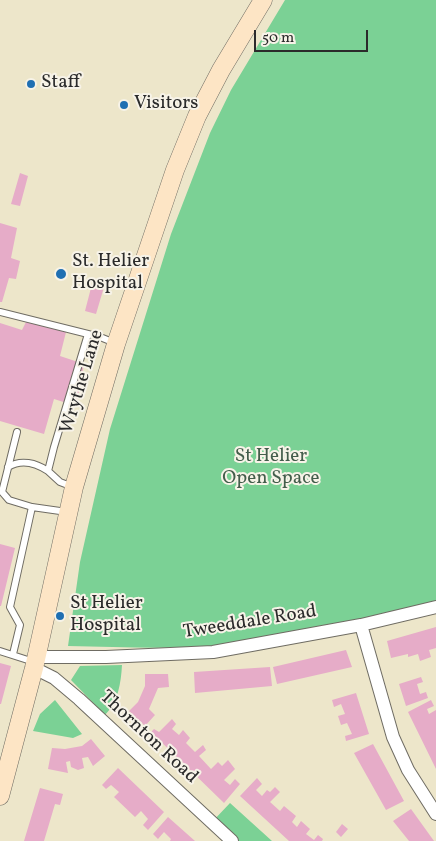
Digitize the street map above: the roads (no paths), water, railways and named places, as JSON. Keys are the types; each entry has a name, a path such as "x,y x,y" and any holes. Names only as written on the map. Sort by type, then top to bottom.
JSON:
{"main road":[{"name":"Wrythe Lane","path":"0,796 36,662 74,487 116,344 175,170 197,116 221,70 263,0"}],"street":[{"name":"Tweeddale Road","path":"36,662 213,652 361,625 436,607"},
{"path":"361,625 393,737 408,770 436,814"},
{"name":"Thornton Road","path":"36,662 79,699 232,841"}],"lane":[{"path":"0,312 88,334 116,344"},
{"path":"48,472 88,334"},
{"path":"0,501 17,432"},
{"path":"8,467 19,462 39,466 60,482 74,487"},
{"path":"2,492 9,500 32,507 68,512"},
{"path":"13,654 20,624 10,607 32,507"},
{"path":"0,651 36,662"}],"place":[{"name":"Staff","path":"31,84"},
{"name":"Visitors","path":"124,105"},
{"name":"St. Helier Hospital","path":"61,274"},
{"name":"St Helier Hospital","path":"60,616"}],"park label":[{"name":"St Helier Open Space","path":"271,469"}]}
